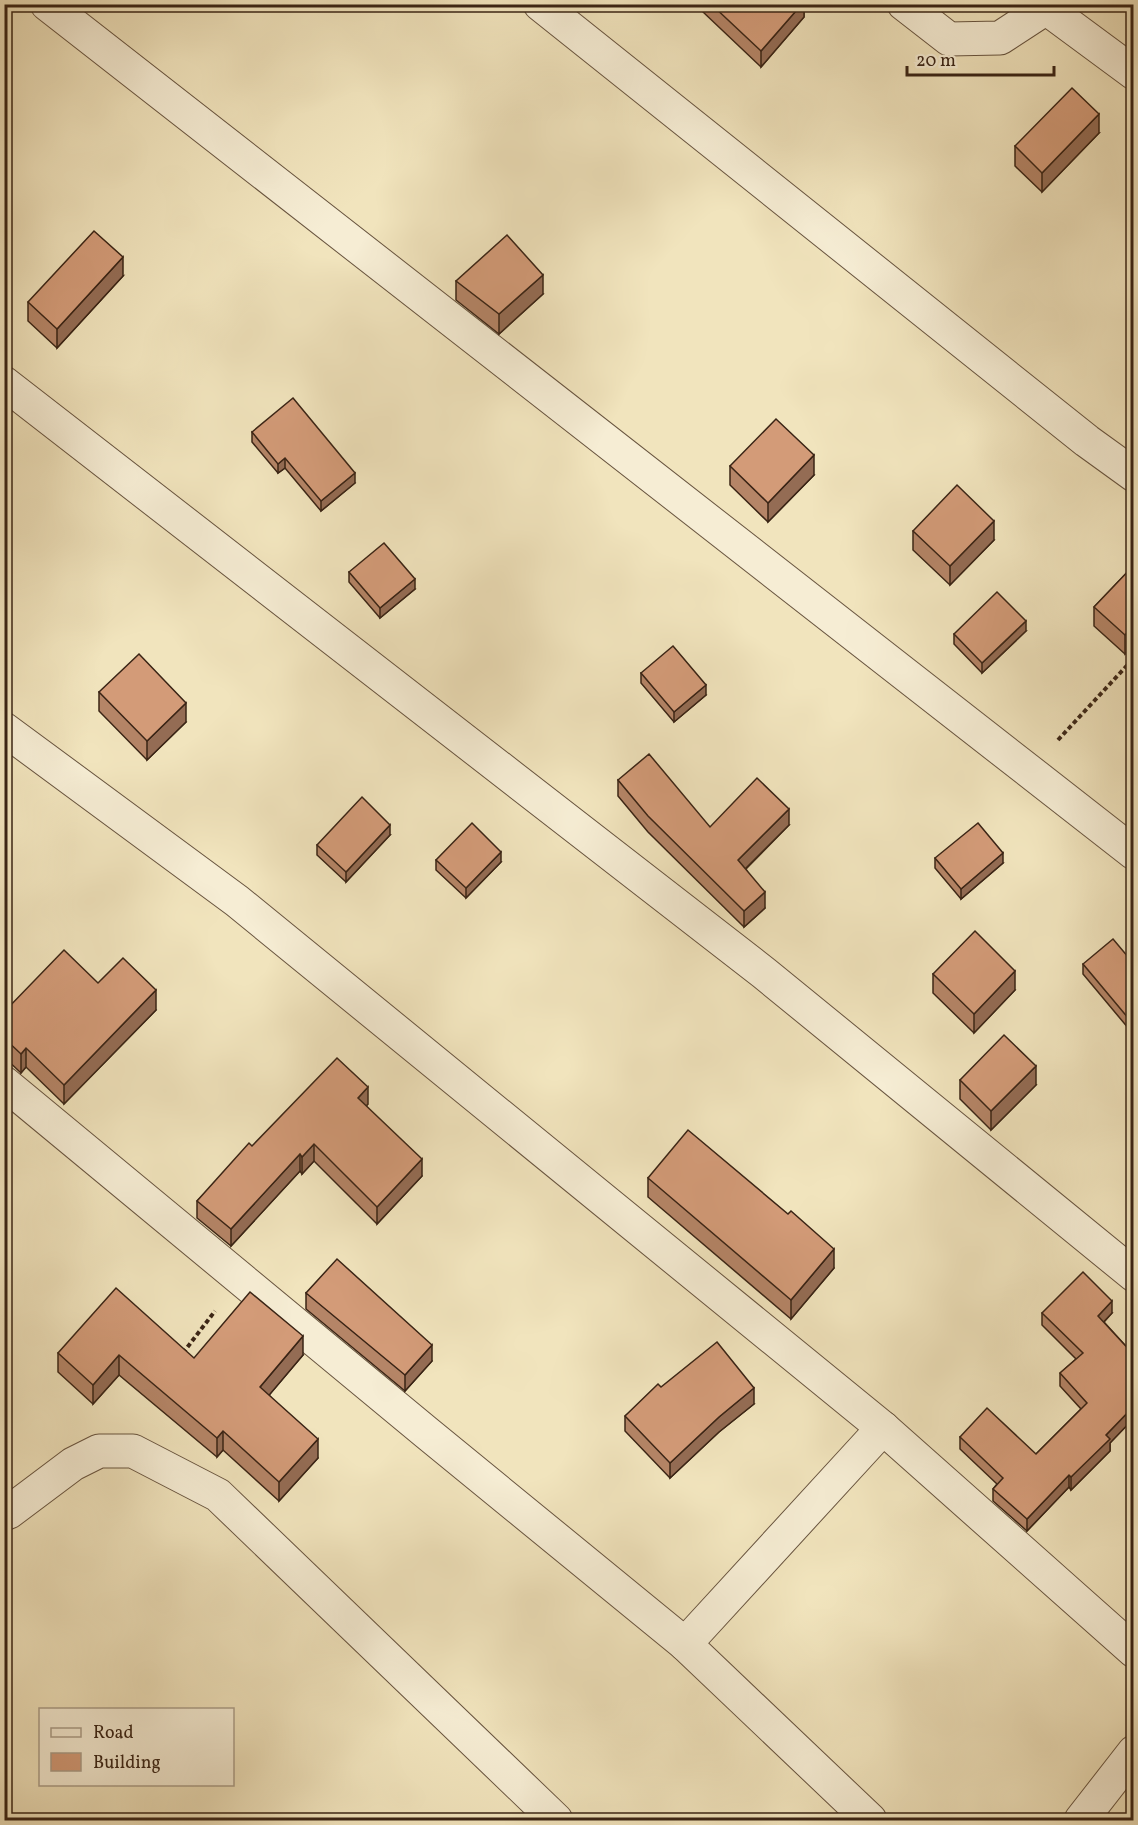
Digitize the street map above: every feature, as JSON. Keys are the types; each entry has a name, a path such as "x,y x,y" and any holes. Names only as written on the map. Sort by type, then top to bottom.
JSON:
{"street":[{"path":"46,4 1134,854"},
{"path":"540,4 1069,427 1134,475"},
{"path":"904,4 949,39 1000,38 1047,6 1134,73"},
{"path":"4,383 764,973 1134,1275"},
{"path":"4,729 237,901 883,1428 1134,1651"},
{"path":"4,1083 685,1644 870,1821"},
{"path":"685,1644 883,1428"},
{"path":"4,1514 73,1464 99,1451 133,1451 218,1495 556,1821"},
{"path":"1081,1821 1134,1752"}],"path":[{"path":"1029,772 1134,658"},
{"path":"177,1361 241,1278"}],"building":[{"path":"711,4 802,4 761,51"},
{"path":"1072,88 1099,114 1042,173 1015,146"},
{"path":"94,231 123,257 57,329 28,302"},
{"path":"507,235 543,275 499,314 456,281"},
{"path":"293,398 355,473 321,501 285,458 278,464 252,432"},
{"path":"776,419 814,455 768,503 730,466"},
{"path":"957,485 994,521 950,566 913,531"},
{"path":"384,543 415,579 380,608 349,572"},
{"path":"1134,565 1134,625 1125,635 1094,607"},
{"path":"997,592 1026,621 982,663 954,634"},
{"path":"673,646 706,685 674,712 641,673"},
{"path":"139,654 186,703 147,741 99,692"},
{"path":"649,754 710,827 757,778 789,809 738,860 765,892 744,911 648,816 618,780"},
{"path":"362,797 390,825 346,872 317,845"},
{"path":"472,823 501,852 466,888 436,860"},
{"path":"978,823 1003,853 961,889 935,858"},
{"path":"975,931 1015,971 974,1014 933,974"},
{"path":"1113,939 1134,964 1134,1025 1083,964"},
{"path":"64,950 98,983 123,958 156,990 64,1085 26,1048 21,1054 4,1038 4,1012"},
{"path":"1004,1035 1036,1066 991,1111 960,1080"},
{"path":"337,1058 368,1087 358,1098 422,1159 377,1207 314,1144 302,1157 300,1154 231,1229 197,1201 249,1143 252,1146"},
{"path":"688,1130 788,1214 791,1211 834,1249 791,1300 648,1178"},
{"path":"337,1259 432,1345 405,1375 306,1293"},
{"path":"1083,1272 1112,1301 1098,1316 1134,1355 1134,1406 1106,1435 1110,1439 1071,1477 1069,1475 1027,1519 993,1489 1003,1478 960,1437 987,1408 1036,1454 1087,1403 1060,1373 1083,1353 1042,1313"},
{"path":"116,1288 194,1358 250,1292 303,1336 260,1387 318,1439 279,1482 223,1431 217,1438 119,1355 93,1385 58,1353"},
{"path":"717,1342 754,1388 670,1463 625,1416 658,1384 661,1387"}]}
